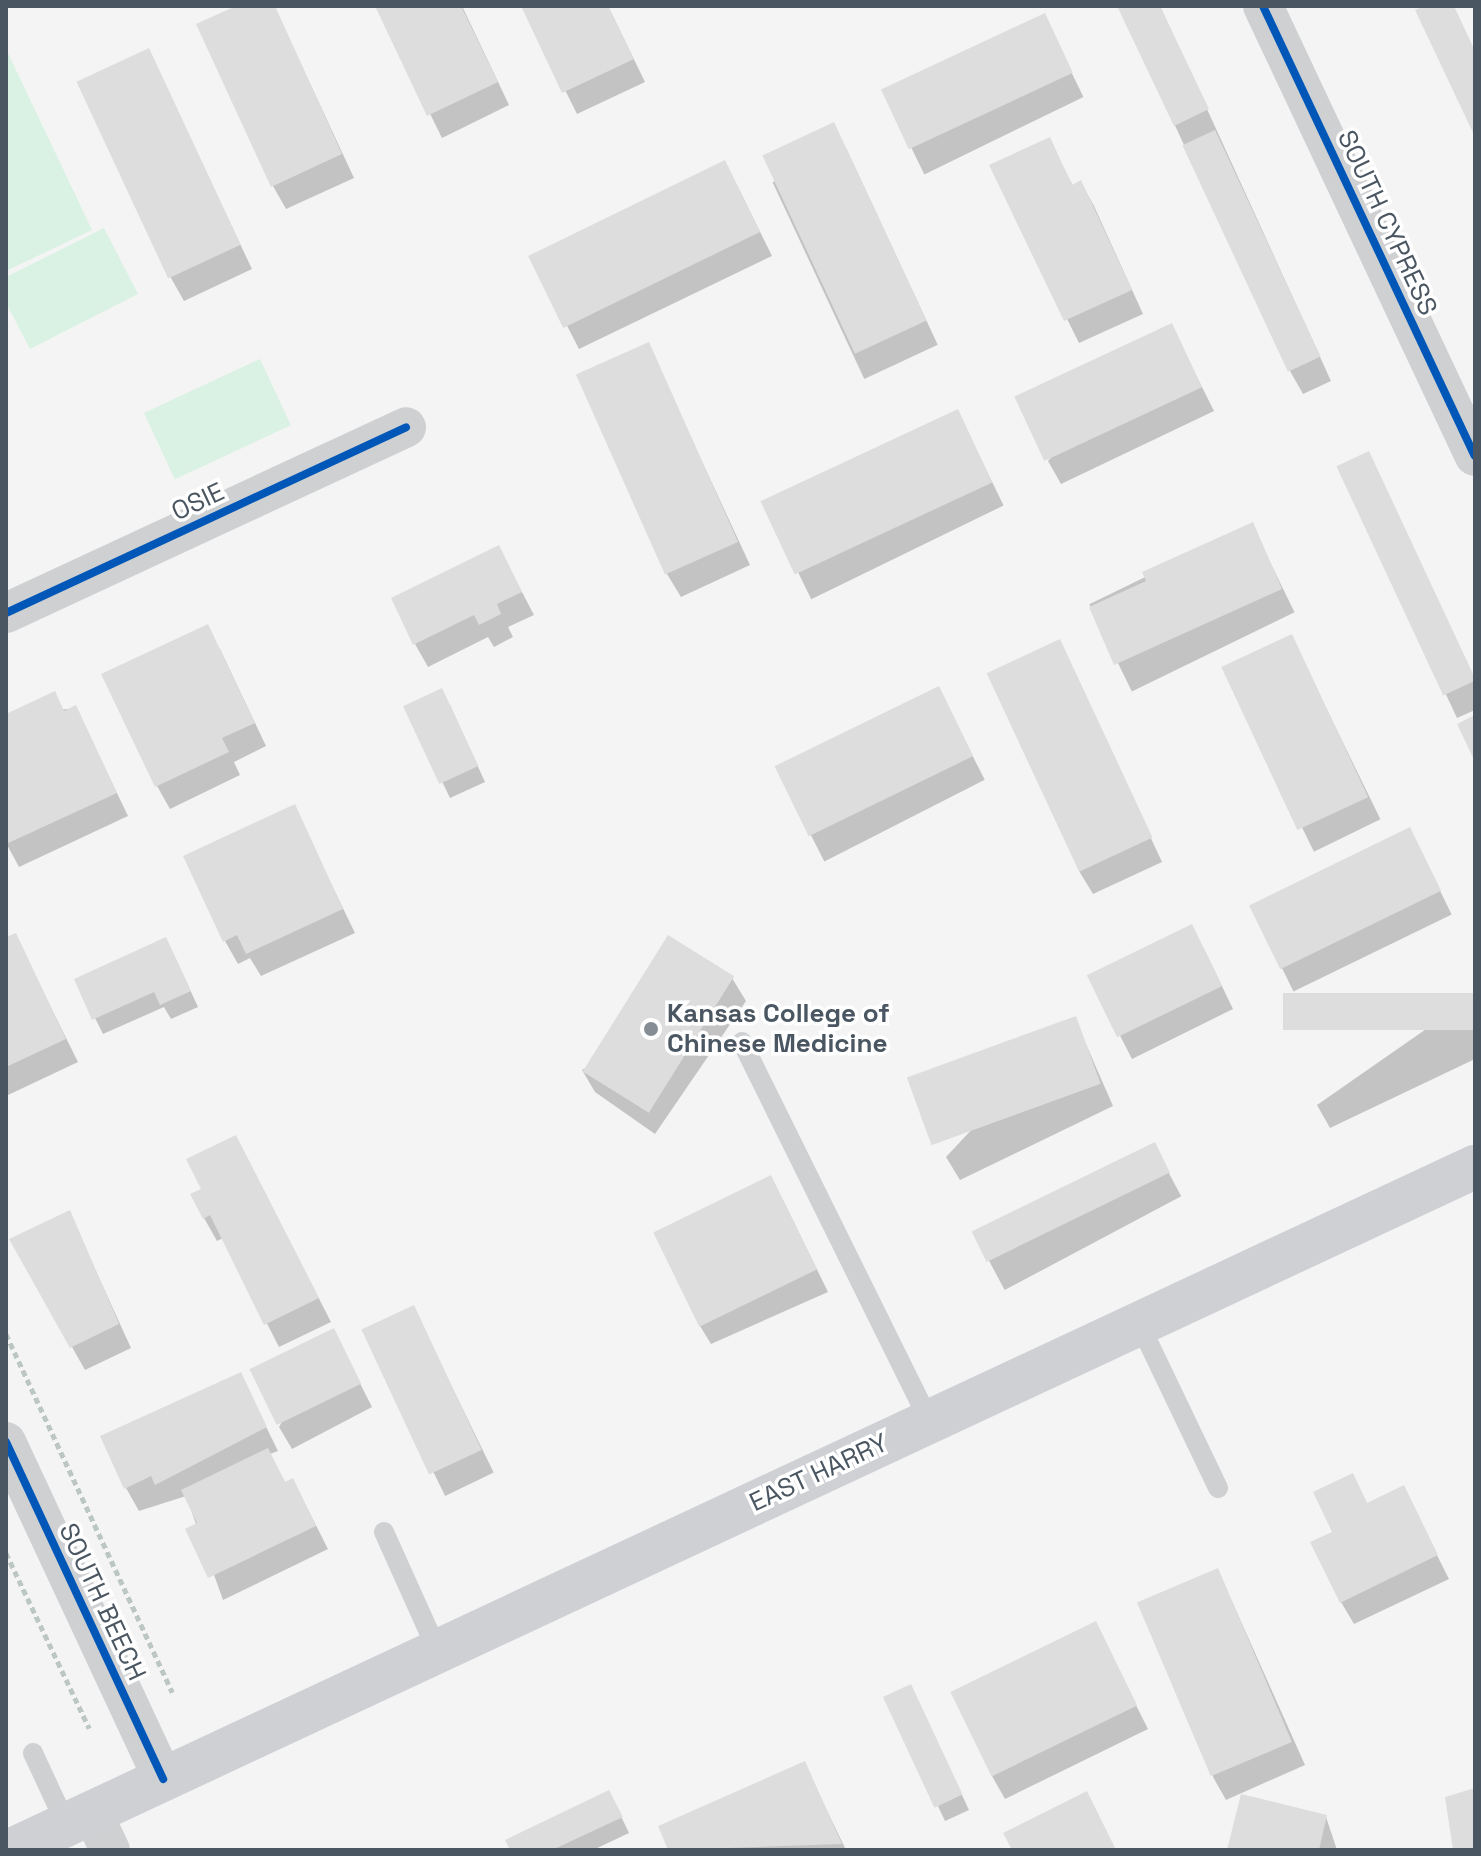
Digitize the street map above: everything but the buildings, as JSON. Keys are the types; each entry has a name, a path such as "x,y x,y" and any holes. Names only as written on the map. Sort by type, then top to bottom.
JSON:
{"main road":[{"name":"EAST HARRY","path":"12,1850 89,1829 163,1779 1475,1167"}],"street":[{"name":"SOUTH CYPRESS","path":"1263,6 1475,456"},
{"name":"OSIE","path":"6,613 406,427"},
{"name":"SOUTH BEECH","path":"6,1442 163,1779"}],"lane":[{"path":"742,1042 929,1421"},
{"path":"1139,1323 1218,1488"},
{"path":"384,1532 438,1652"},
{"path":"33,1753 89,1829"}],"path":[{"path":"6,1334 172,1692"},
{"path":"6,1553 89,1728"}],"green space":[{"path":"6,52 92,230 6,271"},
{"path":"104,228 138,294 30,349 6,303 6,277"},
{"path":"260,359 291,425 175,479 144,413"}],"cycle path":[{"path":"1263,6 1475,456"},
{"path":"6,613 406,427"},
{"path":"6,1442 163,1779"}],"place":[{"name":"Kansas College of Chinese Medicine","path":"651,1029"}]}
